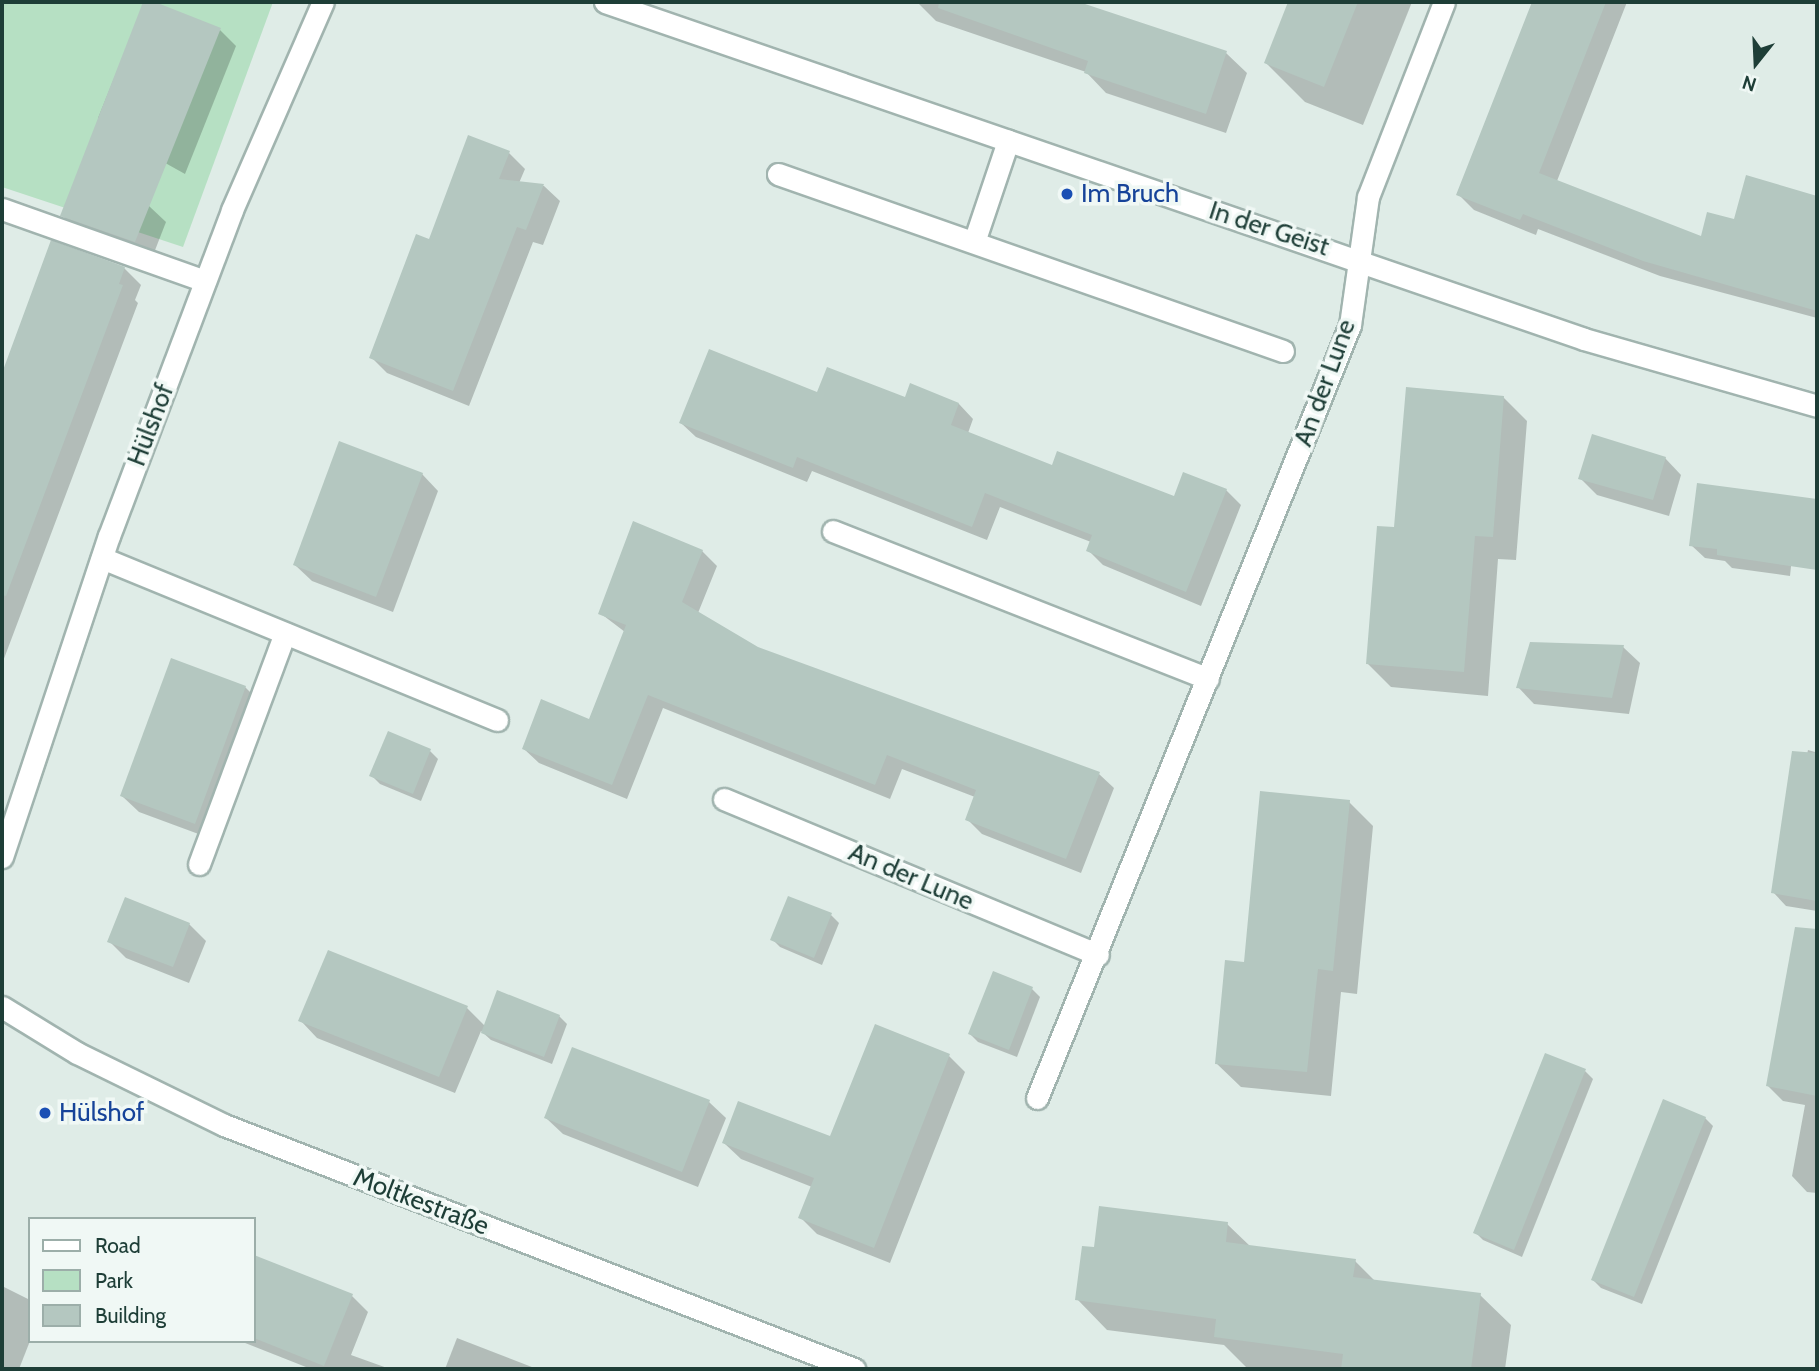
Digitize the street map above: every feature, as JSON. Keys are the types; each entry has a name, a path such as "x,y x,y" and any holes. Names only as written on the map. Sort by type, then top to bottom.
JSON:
{"street":[{"name":"Hülshof","path":"2,858 102,558 205,281 323,2"},
{"name":"In der Geist","path":"605,2 1360,259 1584,339 1817,406"},
{"name":"An der Lune","path":"1037,1098 1098,955 1350,325 1368,197 1444,2"},
{"path":"974,242 1008,141"},
{"path":"778,174 1283,351"},
{"path":"2,209 205,281"},
{"path":"833,531 1208,679"},
{"path":"102,558 497,720"},
{"path":"200,864 285,633"},
{"name":"An der Lune","path":"724,799 1098,955"},
{"name":"Moltkestraße","path":"2,1007 77,1053 224,1125 854,1369"}],"green space":[{"path":"2,2 273,2 183,247 2,187"}],"building":[{"path":"143,2 155,2 221,28 135,242 60,216"},
{"path":"939,2 1079,2 1227,51 1206,114 1084,73 1088,61 938,8"},
{"path":"1288,2 1358,2 1324,87 1264,63"},
{"path":"1532,2 1606,2 1539,173 1701,236 1707,212 1734,219 1746,175 1817,196 1817,311 1643,261 1523,214 1520,220 1456,195"},
{"path":"468,135 510,151 499,179 544,184 526,230 517,227 453,391 369,358 416,234 429,239"},
{"path":"51,240 125,267 119,284 123,285 6,596 2,595 2,373"},
{"path":"709,349 817,392 827,367 905,397 910,383 959,403 951,425 1052,465 1057,451 1174,496 1183,472 1227,489 1186,592 1086,551 1092,535 985,493 972,527 797,457 793,468 679,423"},
{"path":"1406,387 1504,396 1493,537 1475,536 1464,672 1366,664 1377,526 1394,527"},
{"path":"1592,434 1666,457 1653,500 1578,479"},
{"path":"339,441 423,473 376,597 293,565"},
{"path":"1697,483 1817,499 1817,570 1717,555 1717,549 1689,546"},
{"path":"633,521 703,550 682,602 758,647 1100,772 1066,859 965,820 976,790 887,755 875,785 648,695 612,785 522,749 541,699 589,719 626,625 598,614"},
{"path":"1530,642 1624,645 1612,698 1516,688"},
{"path":"171,658 246,686 195,824 120,796"},
{"path":"388,731 431,749 413,794 369,776"},
{"path":"1792,751 1817,753 1817,901 1771,893"},
{"path":"1260,791 1350,800 1333,971 1318,969 1307,1072 1215,1064 1225,960 1244,962"},
{"path":"788,896 832,913 814,958 770,940"},
{"path":"125,897 190,923 173,967 107,942"},
{"path":"1795,927 1817,929 1817,1096 1766,1086"},
{"path":"328,950 468,1006 439,1077 298,1021"},
{"path":"993,971 1033,987 1009,1050 968,1034"},
{"path":"497,990 560,1015 544,1057 481,1033"},
{"path":"875,1024 950,1054 874,1248 798,1218 814,1178 722,1143 738,1101 830,1136"},
{"path":"572,1047 710,1100 682,1172 544,1118"},
{"path":"1545,1053 1586,1069 1514,1250 1473,1233"},
{"path":"1663,1099 1706,1117 1634,1297 1591,1280"},
{"path":"1099,1206 1228,1222 1226,1242 1356,1259 1353,1277 1481,1293 1471,1369 1341,1369 1343,1354 1214,1337 1216,1319 1075,1300 1082,1246 1094,1247"},
{"path":"256,1256 353,1294 324,1366 256,1339"}],"place":[{"name":"Im Bruch","path":"1067,194"},
{"name":"Hülshof","path":"45,1113"}]}
